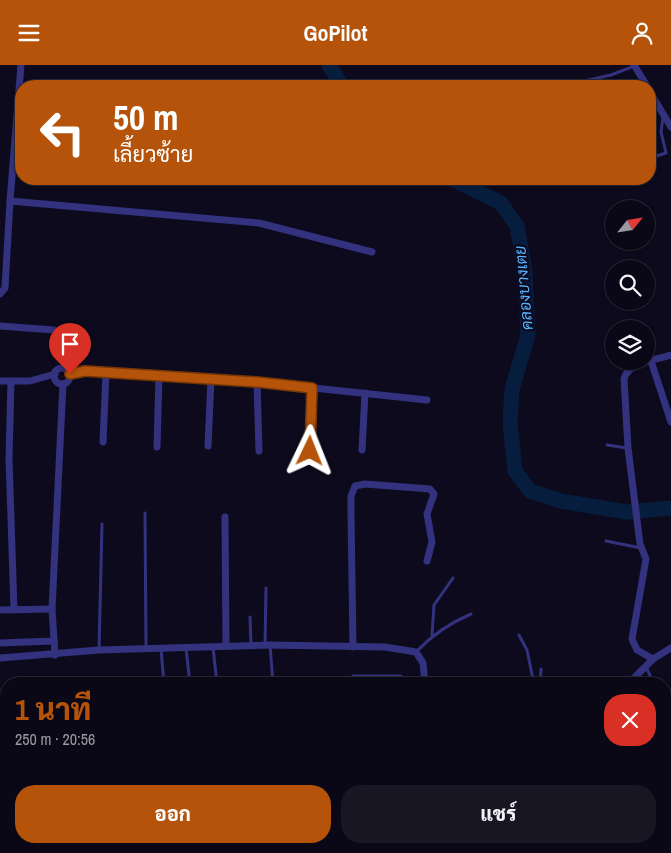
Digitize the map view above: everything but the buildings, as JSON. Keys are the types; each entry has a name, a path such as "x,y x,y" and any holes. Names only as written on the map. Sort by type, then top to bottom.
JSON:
{"street":[{"path":"19,80 20,65"},
{"path":"635,65 644,80"},
{"path":"656,102 671,127"},
{"path":"0,294 6,288 15,133"},
{"path":"10,201 259,223 372,252"},
{"path":"0,327 54,330"},
{"path":"655,360 671,355"},
{"path":"0,381 30,381 55,374 62,368 70,374 85,371 257,382 427,400"},
{"path":"628,370 626,373 628,448 642,549 646,563 632,639 637,651 653,659"},
{"path":"654,370 671,422"},
{"path":"103,442 106,373"},
{"path":"55,374 56,381 63,384 69,381 70,374"},
{"path":"157,447 159,376"},
{"path":"208,446 211,379"},
{"path":"11,381 10,458 14,610"},
{"path":"257,382 259,451"},
{"path":"55,655 52,609 63,384"},
{"path":"310,451 312,388"},
{"path":"362,450 365,393"},
{"path":"353,647 351,514 352,496 355,486 365,484 430,489 434,494 427,514 432,542 426,561"},
{"path":"225,517 226,646"},
{"path":"0,610 52,609"},
{"path":"0,643 54,641"},
{"path":"0,658 98,650 252,645 385,647 416,652 423,663 424,677"},
{"path":"635,677 653,659 671,648"}],"lane":[{"path":"588,80 611,75 635,65"},
{"path":"656,156 666,153 661,132 663,114"},
{"path":"608,445 628,448"},
{"path":"145,513 146,649"},
{"path":"98,650 102,524"},
{"path":"606,541 642,549"},
{"path":"432,635 434,605 453,578"},
{"path":"266,587 268,645 272,677"},
{"path":"416,652 432,635 450,623 471,613"},
{"path":"250,617 252,645"},
{"path":"519,635 527,650 533,677"},
{"path":"186,647 189,677"},
{"path":"213,647 216,677"},
{"path":"161,648 163,677"},
{"path":"646,666 651,677"},
{"path":"540,669 540,677"},
{"path":"353,676 402,677"}],"waterway":[{"name":"คลองบางเตย","path":"329,65 338,80"},
{"name":"คลองบางเตย","path":"464,185 501,203 517,226 525,271 528,335 512,389 510,424 515,471 530,491 561,501 627,512 671,508"}],"route":[{"path":"70,374 85,371 257,382 312,388 310,451"}]}
